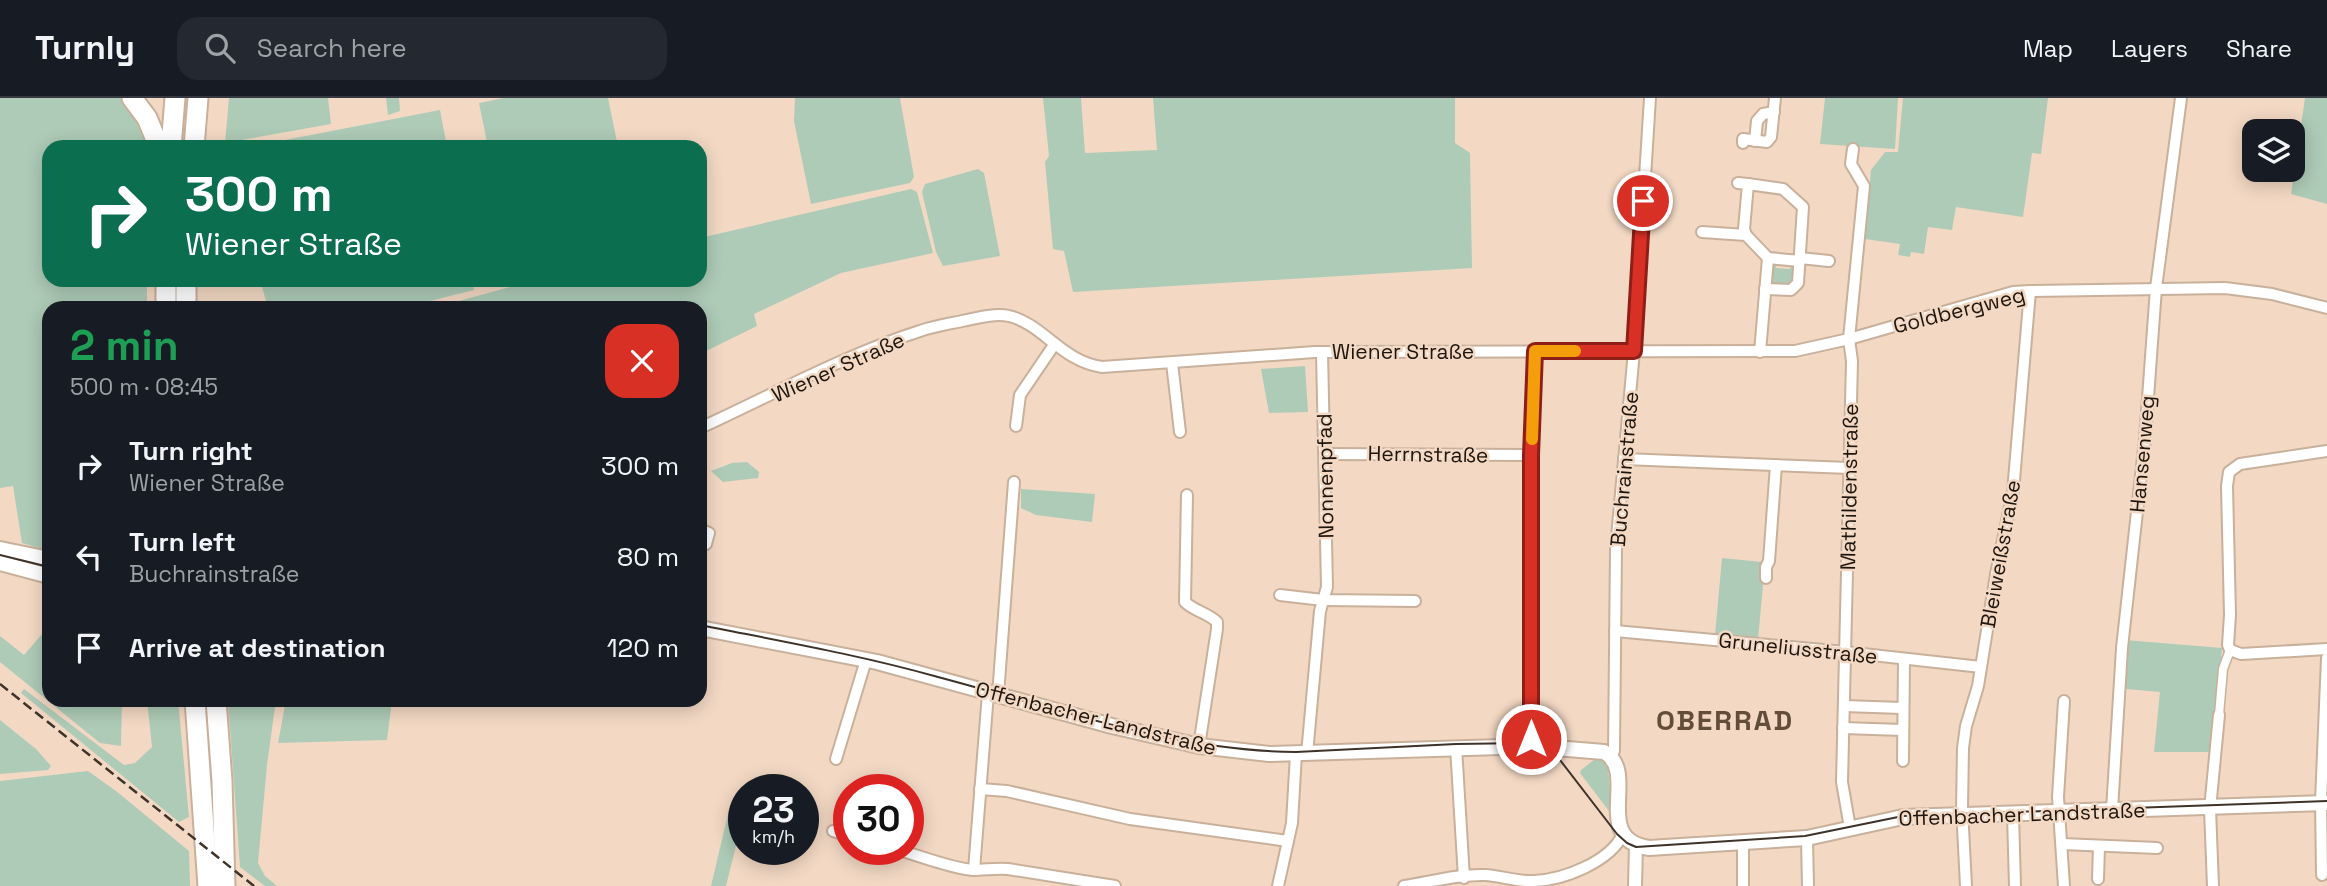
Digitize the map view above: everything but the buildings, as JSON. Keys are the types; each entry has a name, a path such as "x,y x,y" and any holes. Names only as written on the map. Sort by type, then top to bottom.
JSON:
{"highway":[{"path":"132,98 147,118 156,140"},
{"path":"173,140 176,98"},
{"path":"195,140 198,98"},
{"path":"196,707 217,884"},
{"path":"217,707 223,795 217,884"}],"main road":[{"path":"0,549 42,558"},
{"path":"0,563 42,574"},
{"name":"Offenbacher Landstraße","path":"707,629 866,660 1112,726 1199,746 1269,754 1301,754 1536,746 1595,750 1611,756"},
{"path":"1611,756 1617,769 1618,816 1623,834 1628,841 1636,845"},
{"name":"Offenbacher Landstraße","path":"1636,845 1653,848 1807,838 1903,817 2324,803"}],"street":[{"name":"Buchrainstraße","path":"1611,756 1614,751 1616,548 1634,351 1650,98"},
{"path":"1749,142 1767,142 1771,136 1775,98"},
{"name":"Hansenweg","path":"2112,810 2122,648 2145,439 2155,288 2181,98"},
{"name":"Mathildenstraße","path":"1850,828 1842,782 1852,361 1849,339 1864,186 1851,164 1853,149"},
{"path":"1765,289 1791,290 1796,287 1800,259 1804,207 1783,189 1743,184 1746,235 1768,258 1800,259 1829,261"},
{"path":"1702,232 1746,235"},
{"path":"1760,352 1768,258"},
{"name":"Goldbergweg","path":"1634,351 1795,351 1849,339 2013,292 2155,288 2247,289 2327,308"},
{"name":"Bleiweißstraße","path":"1966,886 1962,814 1963,748 1981,667 2013,492 2030,291"},
{"name":"Wiener Straße","path":"707,425 853,357 921,330 999,315 1010,316 1023,322 1077,360 1090,365 1109,367 1322,352 1634,351"},
{"path":"1016,426 1020,395 1055,345"},
{"path":"1535,351 1531,455 1536,746"},
{"name":"Nonnenpfad","path":"1278,886 1288,841 1320,611 1327,587 1322,352"},
{"path":"1172,363 1180,432"},
{"path":"2213,886 2210,807 2223,669 2230,650 2229,472 2240,464 2327,451"},
{"name":"Herrnstraße","path":"1325,454 1531,455"},
{"path":"1624,459 1849,468"},
{"path":"1766,578 1776,465"},
{"path":"974,870 980,789 993,694 1014,482"},
{"path":"1187,495 1185,602 1210,615 1217,622 1199,746"},
{"path":"1280,595 1323,600 1415,601"},
{"name":"Gruneliusstraße","path":"1615,631 1981,667"},
{"path":"2230,650 2241,654 2327,649"},
{"path":"2322,875 2327,658"},
{"path":"1903,761 1904,659"},
{"path":"836,759 866,660"},
{"path":"2064,701 2058,781 2064,886"},
{"path":"1844,706 1902,708"},
{"path":"1843,728 1902,730"},
{"path":"1456,747 1464,878"},
{"path":"980,789 1007,791 1130,819 1288,841"},
{"path":"2013,814 2015,886"},
{"path":"1404,886 1464,878 1535,884 1589,866 1614,847 1623,834"},
{"path":"1807,838 1808,886"},
{"path":"1743,842 1743,886"},
{"path":"2062,844 2157,848"},
{"path":"1635,886 1636,845"},
{"path":"2098,879 2099,846"},
{"path":"924,857 974,870 1008,869 1115,886"}],"green space":[{"path":"0,98 120,98 131,110 144,140 42,140 42,287 147,287 147,301 42,301 42,549 22,543 13,486 0,488"},
{"path":"229,98 328,98 331,124 242,140 225,140"},
{"path":"386,98 399,98 400,111 388,115"},
{"path":"504,98 608,98 617,140 487,140 479,103"},
{"path":"795,98 900,98 914,177 910,183 811,204 794,121"},
{"path":"1043,98 1081,98 1085,153 1157,150 1153,98 1455,98 1455,143 1470,153 1472,268 1073,292 1064,251 1053,249 1045,162 1049,156"},
{"path":"1825,98 1898,98 1895,149 1820,144"},
{"path":"1903,98 2048,98 2041,154 2032,153 2023,217 1956,207 1952,230 1928,227 1924,254 1911,252 1910,257 1898,255 1900,244 1865,239 1871,170 1885,152 1898,152"},
{"path":"2305,98 2327,98 2327,204 2291,194 2293,182 2305,182 2305,119 2302,119"},
{"path":"440,110 446,140 285,140"},
{"path":"978,169 984,173 1000,256 943,266 936,252 922,192 925,184"},
{"path":"911,189 917,192 933,253 841,273 754,314 757,326 707,351 707,301 459,301 510,287 707,287 707,236"},
{"path":"1775,262 1776,268 1790,269 1791,263 1795,265 1793,285 1771,284 1771,264"},
{"path":"262,287 473,287 474,290 430,301 266,301"},
{"path":"1305,366 1308,412 1269,413 1261,369"},
{"path":"747,462 759,472 758,478 723,482 711,471 732,463"},
{"path":"1021,489 1095,494 1092,522 1036,515 1021,508"},
{"path":"1722,558 1762,562 1763,585 1758,640 1715,635"},
{"path":"42,634 42,696 0,662 0,636 24,655"},
{"path":"2125,640 2222,648 2212,752 2154,752 2160,692 2126,689 2122,684"},
{"path":"24,689 42,703 42,707 48,707 124,765 135,763 152,747 148,707 179,707 189,817 179,822 21,693"},
{"path":"56,707 122,707 121,746 100,743"},
{"path":"229,707 275,707 258,863 265,876 277,886 265,886 240,867"},
{"path":"285,707 391,707 387,740 278,743"},
{"path":"0,720 36,749 51,766 48,770 0,774"},
{"path":"1595,759 1605,761 1608,766 1612,815 1580,773"},
{"path":"88,771 189,851 190,886 0,886 0,781"},
{"path":"728,814 728,865 731,865 726,886 711,886"}],"tram line":[{"path":"0,555 42,565"},
{"path":"707,626 879,662 1115,726 1205,744 1296,752 1456,744 1531,743 1545,746 1560,760 1617,834 1636,847 1805,836 1903,816 2327,801"}],"railway":[{"path":"0,684 254,886"}],"slow traffic":[{"path":"1532,439 1535,351 1575,351"}],"district":[{"name":"OBERRAD","path":"1725,720"}],"route":[{"path":"1531,739 1531,455 1535,351 1634,351 1643,201"}]}
